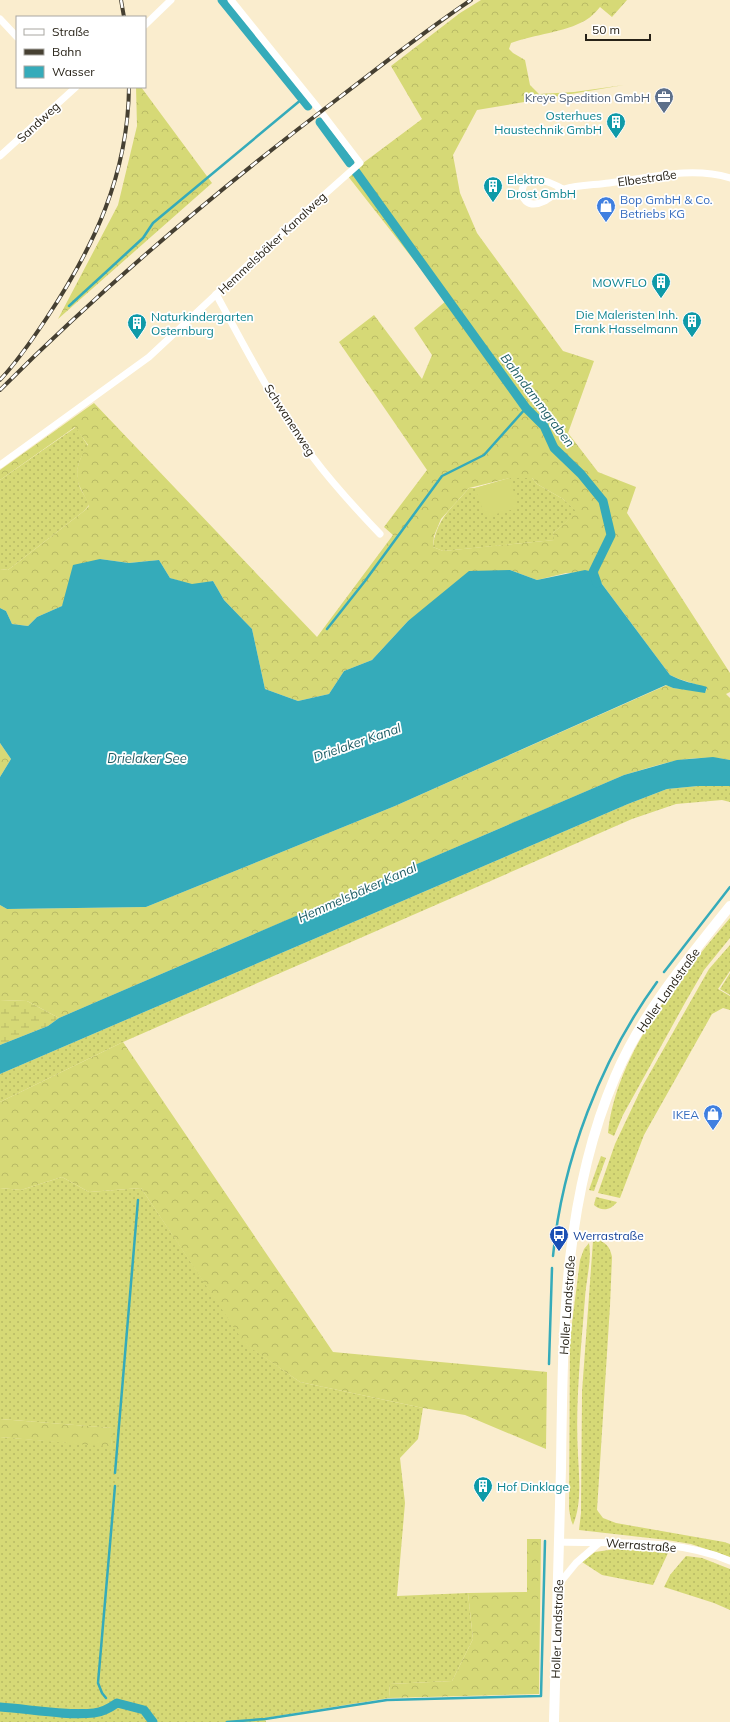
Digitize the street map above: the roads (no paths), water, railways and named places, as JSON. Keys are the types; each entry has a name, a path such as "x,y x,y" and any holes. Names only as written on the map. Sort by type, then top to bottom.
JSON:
{"main road":[{"name":"Holler Landstraße","path":"554,1722 564,1330 570,1255 580,1190 596,1131 615,1078 637,1034 681,968 730,906"}],"street":[{"path":"146,24 171,0"},
{"name":"Hemmelsbäker Kanalweg","path":"0,465 149,357 297,218 360,163 318,108 230,0"},
{"path":"0,19 16,36"},
{"path":"64,88 69,93"},
{"name":"Sandweg","path":"0,156 75,88"},
{"name":"Elbestraße","path":"563,189 538,179 530,180 524,184 521,194 528,203 535,204 542,203 563,189 688,172 709,173 730,178"},
{"name":"Schwanenweg","path":"216,294 270,390 311,455 341,493 380,534"},
{"name":"Werrastraße","path":"559,1542 599,1542 674,1546 718,1556 730,1561"},
{"name":"Werrastraße","path":"558,1585 576,1563 599,1542"}],"water":[{"name":"Drielaker See","path":"100,559 129,563 159,560 170,578 192,584 213,581 224,600 252,629 265,689 298,701 329,694 344,671 372,660 408,621 469,571 510,570 537,580 585,570 593,572 670,675 684,681 707,687 705,693 673,688 666,685 395,806 146,907 7,909 0,905 0,777 11,759 0,743 0,608 6,611 12,624 28,626 37,617 62,606 73,565"},
{"name":"Hemmelsbäker Kanal","path":"713,757 730,760 730,786 698,786 667,789 628,804 0,1074 0,1045 48,1026 59,1018 624,775 677,760"}],"waterway":[{"name":"Bahndammgraben","path":"222,0 308,106"},
{"path":"69,306 143,238 153,223 302,99"},
{"name":"Bahndammgraben","path":"320,122 350,163"},
{"name":"Bahndammgraben","path":"356,172 526,408 544,426 554,448 581,474 603,501 611,535 593,572 597,583"},
{"path":"327,629 365,581 442,476 484,455 526,408"},
{"path":"664,972 730,887"},
{"path":"553,1256 565,1184 587,1112 618,1044 657,982"},
{"path":"115,1473 138,1200"},
{"path":"549,1364 552,1268"},
{"path":"106,1698 98,1683 115,1486"},
{"path":"227,1722 265,1719 387,1700 541,1696 545,1541"},
{"path":"0,1707 83,1714 100,1712 117,1703 144,1710 153,1722"}],"railway":[{"path":"121,0 124,16"},
{"path":"0,390 122,275 251,166 388,60 471,0"},
{"path":"0,380 30,343 46,319 79,265 93,237 115,180 127,119 129,88"}],"place":[{"name":"Kreye Spedition GmbH","path":"664,114"},
{"name":"Osterhues Haustechnik GmbH","path":"616,139"},
{"name":"Elektro Drost GmbH","path":"493,203"},
{"name":"Bop GmbH & Co. Betriebs KG","path":"606,223"},
{"name":"MOWFLO","path":"661,299"},
{"name":"Die Maleristen Inh. Frank Hasselmann","path":"692,338"},
{"name":"Naturkindergarten Osternburg","path":"137,340"},
{"name":"IKEA","path":"713,1131"},
{"name":"Werrastraße","path":"559,1252"},
{"name":"Hof Dinklage","path":"483,1503"}],"water label":[{"name":"Drielaker Kanal","path":"357,742"}]}
